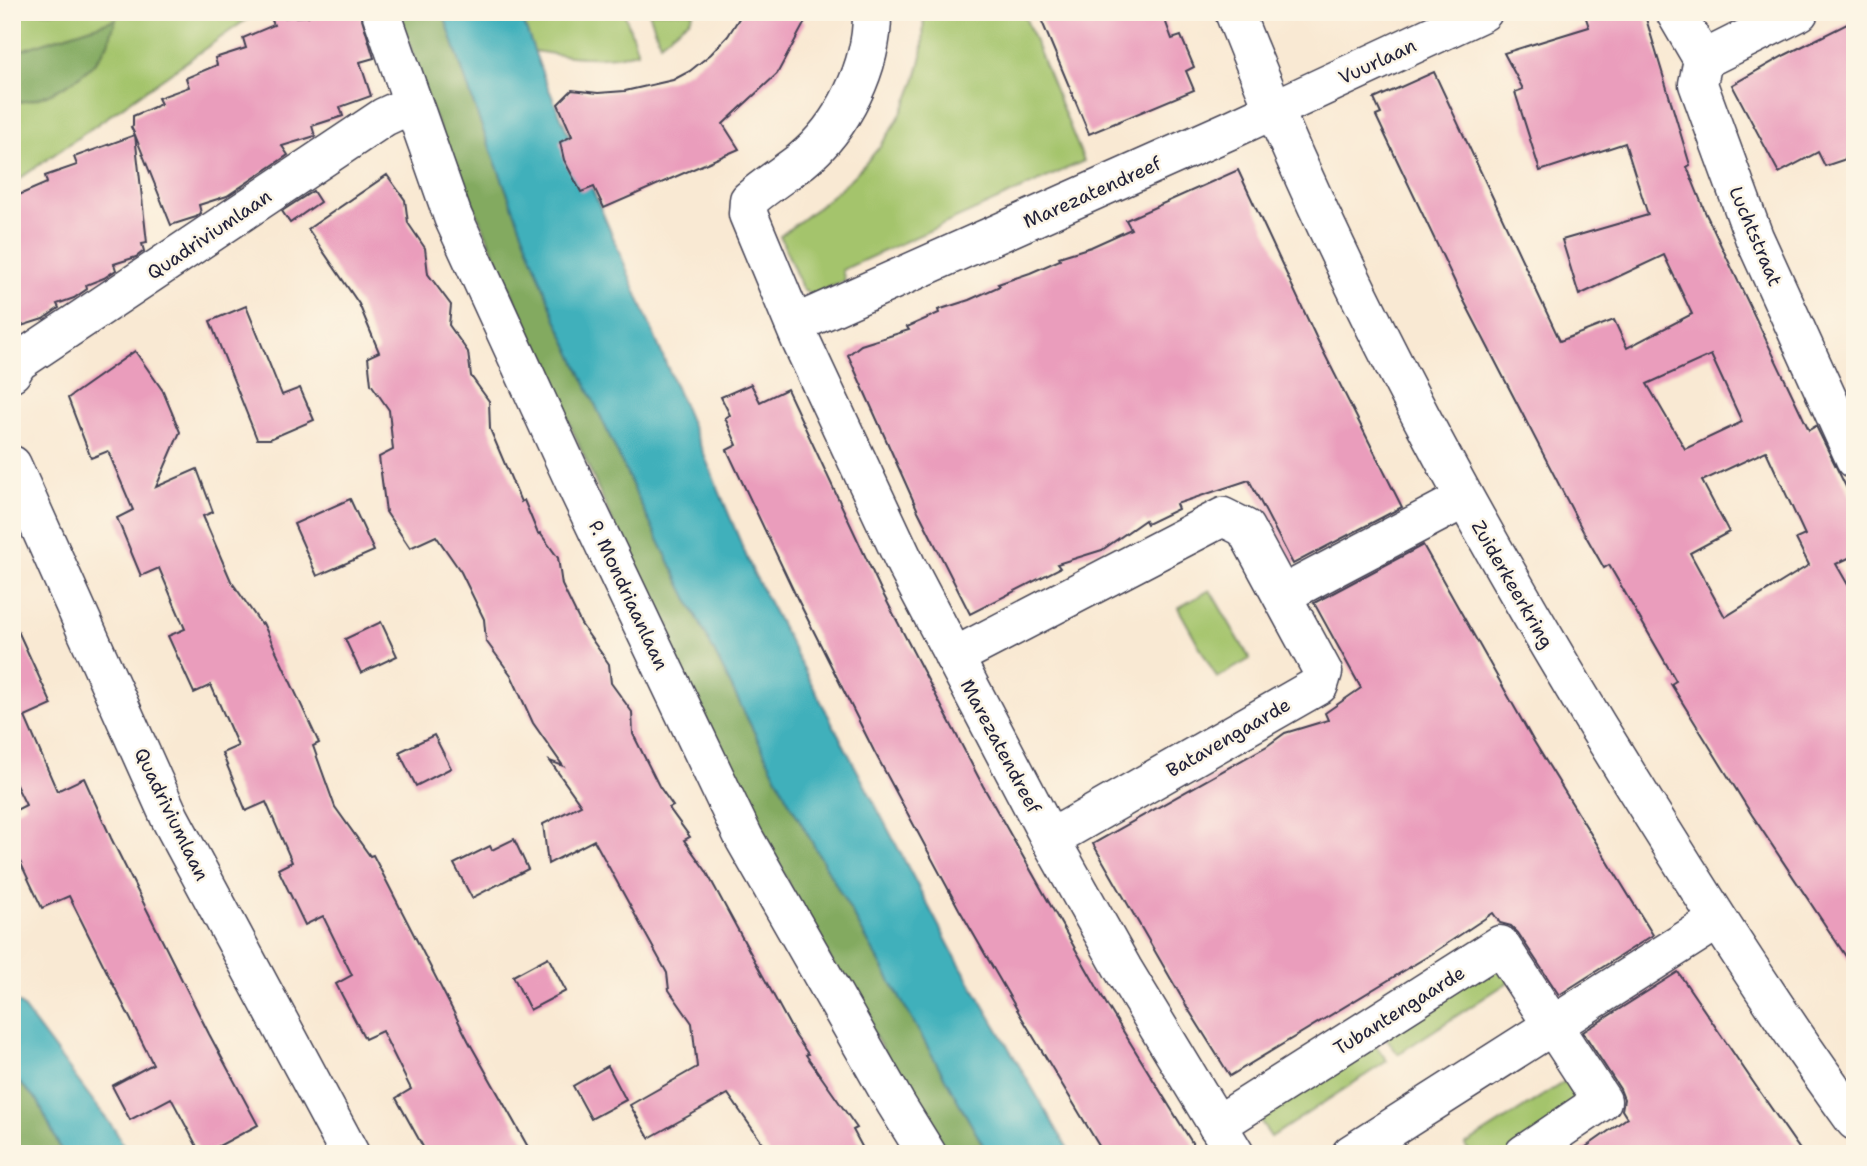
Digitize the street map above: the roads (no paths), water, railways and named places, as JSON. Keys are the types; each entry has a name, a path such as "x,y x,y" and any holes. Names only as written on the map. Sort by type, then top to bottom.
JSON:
{"street":[{"name":"P. Mondriaanlaan","path":"381,12 453,217 580,494 744,838 927,1154"},
{"name":"Marezatendreef","path":"872,12 872,28 864,64 847,105 828,134 803,159 749,200 748,214 906,565 1050,839 1123,970 1226,1140"},
{"name":"Zuiderkeerkring","path":"1234,12 1273,110 1364,308 1464,499 1562,671 1718,920 1844,1083 1855,1121"},
{"name":"Vuurlaan","path":"1273,110 1483,12"},
{"path":"1675,12 1703,60 1783,16"},
{"name":"Luchtstraat","path":"1703,60 1698,84 1749,226 1855,458"},
{"name":"Quadriviumlaan","path":"12,372 18,362 384,117 412,104"},
{"name":"Marezatendreef","path":"796,324 1273,110"},
{"name":"Quadriviumlaan","path":"12,465 170,818 350,1154"},
{"path":"1282,595 1464,499"},
{"name":"Batavengaarde","path":"954,657 1223,517 1245,528 1323,672 1319,685 1050,839"},
{"path":"1352,1154 1718,920"},
{"name":"Tubantengaarde","path":"1226,1140 1500,945 1602,1101 1524,1154"}],"water":[{"path":"443,12 520,12 544,78 753,572 952,951 1071,1154 988,1154 786,796 645,513 556,319 477,114"},
{"path":"12,999 21,1005 115,1130 128,1154 63,1154 38,1101 12,1075"}]}
